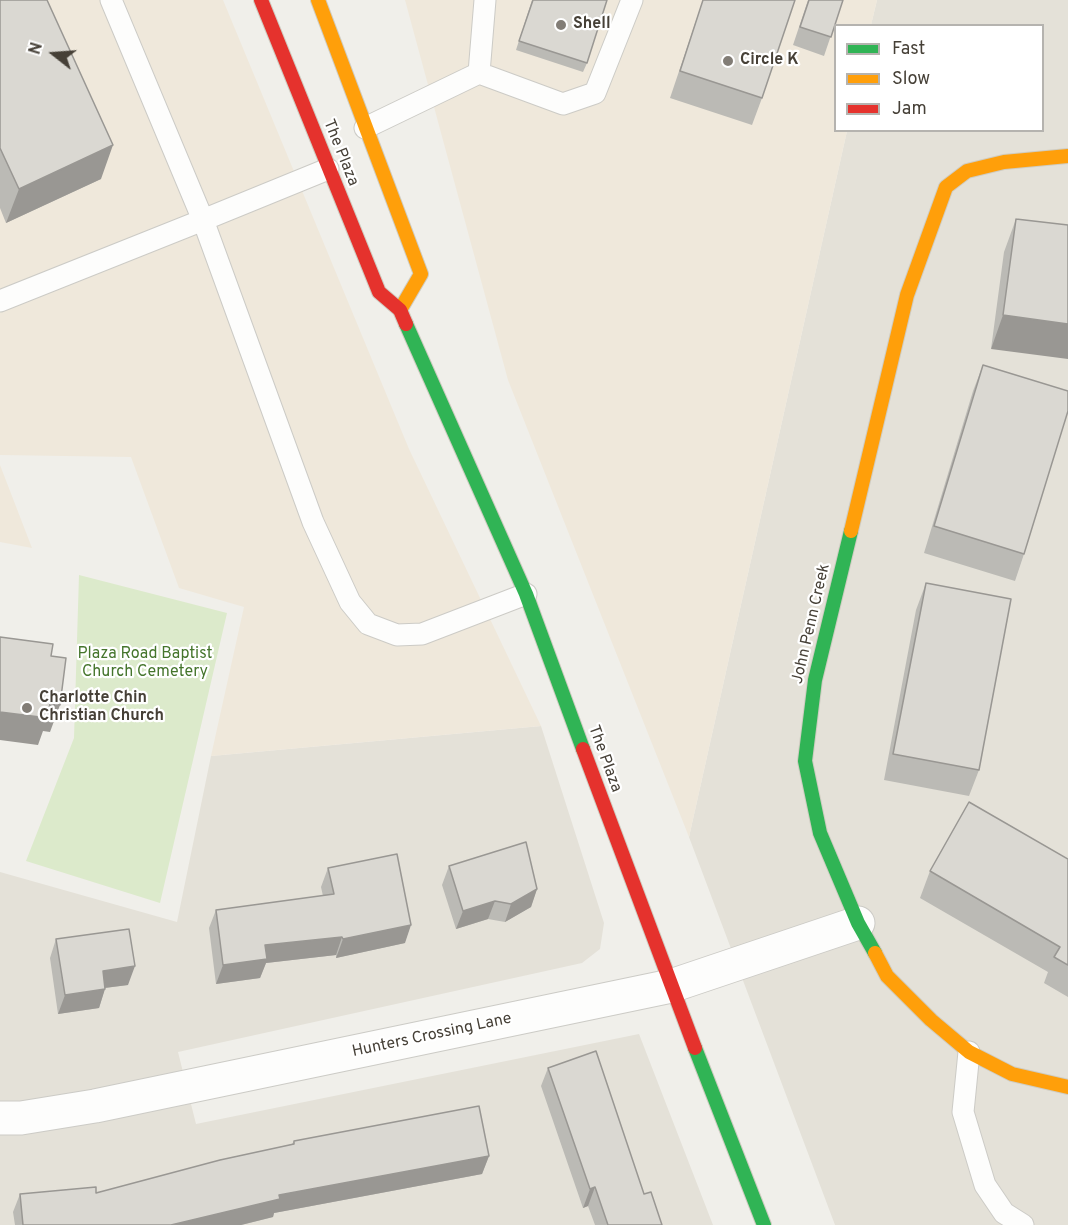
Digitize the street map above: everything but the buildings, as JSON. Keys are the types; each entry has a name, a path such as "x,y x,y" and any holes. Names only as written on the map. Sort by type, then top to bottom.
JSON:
{"main road":[{"name":"The Plaza","path":"261,0 379,292 400,310 526,594 671,986 764,1225"},
{"name":"The Plaza","path":"318,0 364,128 421,274 400,310"},
{"name":"John Penn Creek","path":"1068,156 1004,162 967,171 945,187 907,295 815,680 805,761 819,833 858,923 887,976 931,1020 969,1052 1012,1074 1068,1087"}],"street":[{"name":"Hunters Crossing Lane","path":"0,1118 21,1118 94,1106 671,986 858,923"}],"lane":[{"path":"111,0 203,220 314,522 350,602 368,624 397,635 422,634 526,594"},
{"path":"479,73 485,0"},
{"path":"364,128 479,73 563,104 595,93 632,0"},
{"path":"0,301 328,169"},
{"path":"969,1052 963,1113 985,1185 1004,1213 1023,1225"}],"shaded area":[{"path":"0,0 223,0 409,449 541,726 211,756 244,607 179,588 131,457 0,455"},
{"path":"405,0 877,0 871,24 834,24 834,132 847,132 689,837 508,380"},
{"path":"877,0 1068,0 1068,1225 835,1225 689,837 847,132 1044,132 1044,24 871,24"},
{"path":"0,465 32,548 0,542"},
{"path":"541,726 604,923 600,949 582,963 178,1052 196,1124 639,1034 713,1225 0,1225 0,872 177,922 211,756"}],"green space":[{"name":"Plaza Road Baptist Church Cemetery","path":"79,575 227,613 160,903 26,861 74,738"}],"traffic: fast":[{"path":"406,324 526,594 583,749"},
{"path":"851,531 815,680 805,761 820,833 858,923 875,953"},
{"path":"695,1048 764,1225"}],"traffic: slow":[{"path":"318,0 421,274 400,310"},
{"path":"851,531 907,295 946,187 967,171 1004,162 1068,156"},
{"path":"875,953 887,976 931,1020 969,1052 1012,1074 1068,1087"}],"traffic: jam":[{"path":"261,0 379,292 400,310 406,324"},
{"path":"583,749 695,1048"}],"place":[{"name":"Shell","path":"561,25"},
{"name":"Circle K","path":"728,61"},
{"name":"Charlotte Chin Christian Church","path":"27,708"}]}
